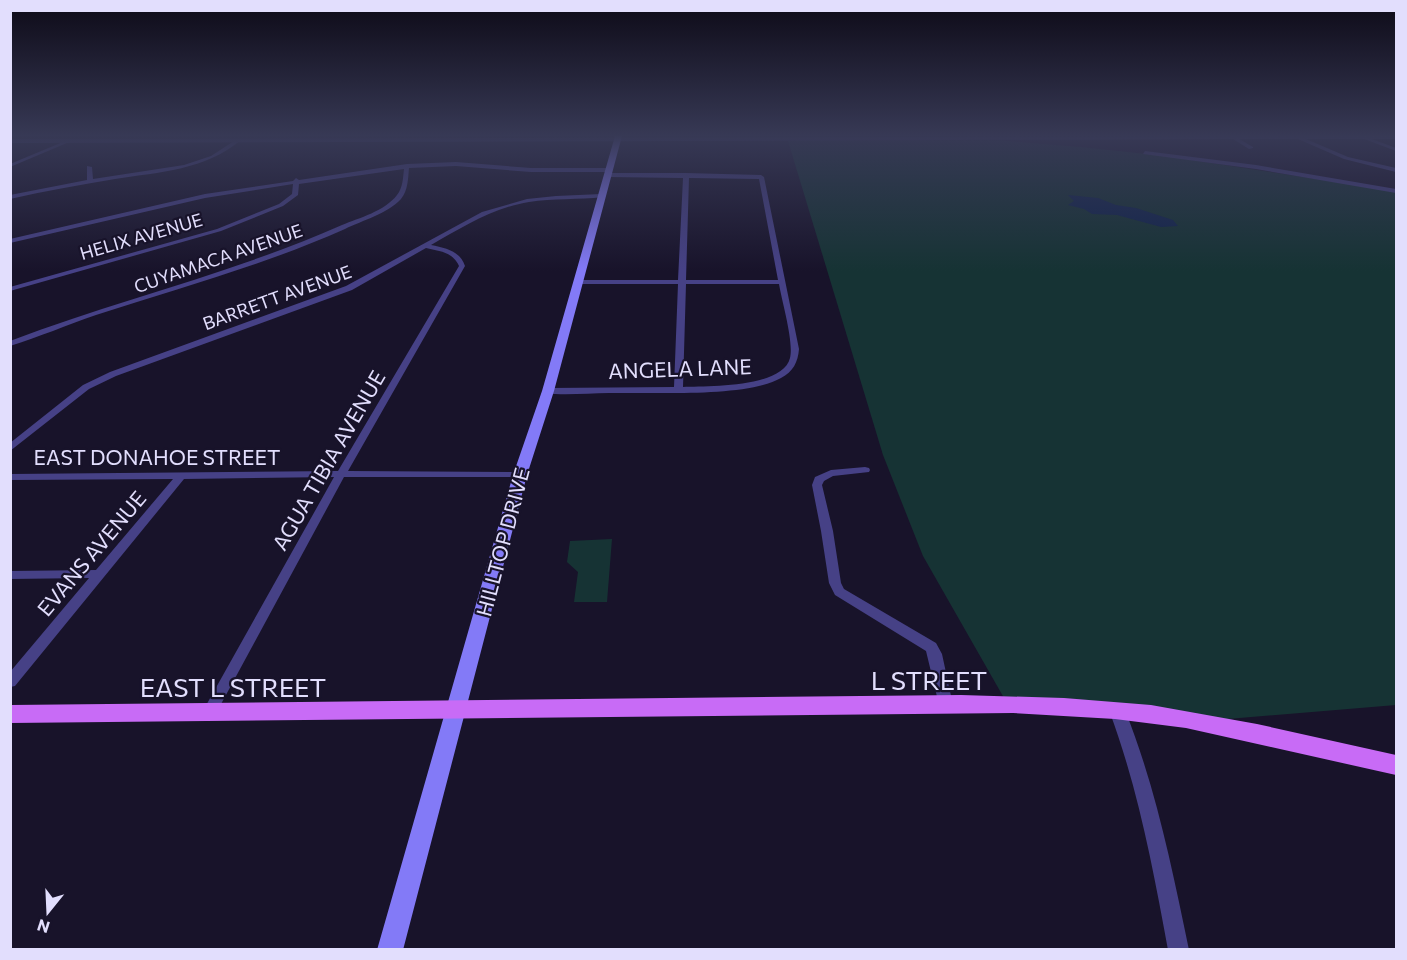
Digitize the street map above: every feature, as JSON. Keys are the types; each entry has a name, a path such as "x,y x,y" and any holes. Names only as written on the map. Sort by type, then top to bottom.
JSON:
{"main road":[{"name":"HILLTOP DRIVE","path":"390,950 520,475 548,391 606,181"},
{"name":"L STREET","path":"456,711 946,705 1118,710 1210,722 1396,765"},
{"name":"EAST L STREET","path":"10,714 456,711"}],"street":[{"path":"10,196 90,181"},
{"path":"10,241 182,200 291,181"},
{"name":"HELIX AVENUE","path":"10,289 219,230 281,205 297,192 296,181"},
{"name":"CUYAMACA AVENUE","path":"13,342 55,326 250,266 312,242 383,208 400,196 405,181"},
{"path":"678,388 686,181"},
{"path":"578,282 783,282 762,181"},
{"path":"1336,181 1396,191"},
{"name":"BARRETT AVENUE","path":"10,448 86,387 113,374 349,288 484,213 504,205 536,198 601,196"},
{"name":"AGUA TIBIA AVENUE","path":"209,713 341,474 462,266 455,254 426,246"},
{"name":"ANGELA LANE","path":"548,391 740,387 762,383 777,377 788,369 794,360 795,349 783,282"},
{"path":"865,470 831,473 819,479 817,485 835,583 839,592 931,647 935,654 946,705"},
{"name":"EAST DONAHOE STREET","path":"10,477 520,475"},
{"name":"EVANS AVENUE","path":"10,682 180,477"},
{"path":"10,575 98,574"},
{"path":"1118,710 1132,745 1143,784 1179,950"}],"green space":[{"path":"800,181 1329,181 1396,191 1396,705 1204,721 1008,705 923,556 883,455"},
{"path":"612,539 607,602 574,602 578,572 567,562 570,541"}],"water":[{"path":"1068,195 1098,198 1116,205 1136,208 1173,220 1178,226 1161,227 1117,215 1092,214 1084,209 1068,205 1074,201"}]}
